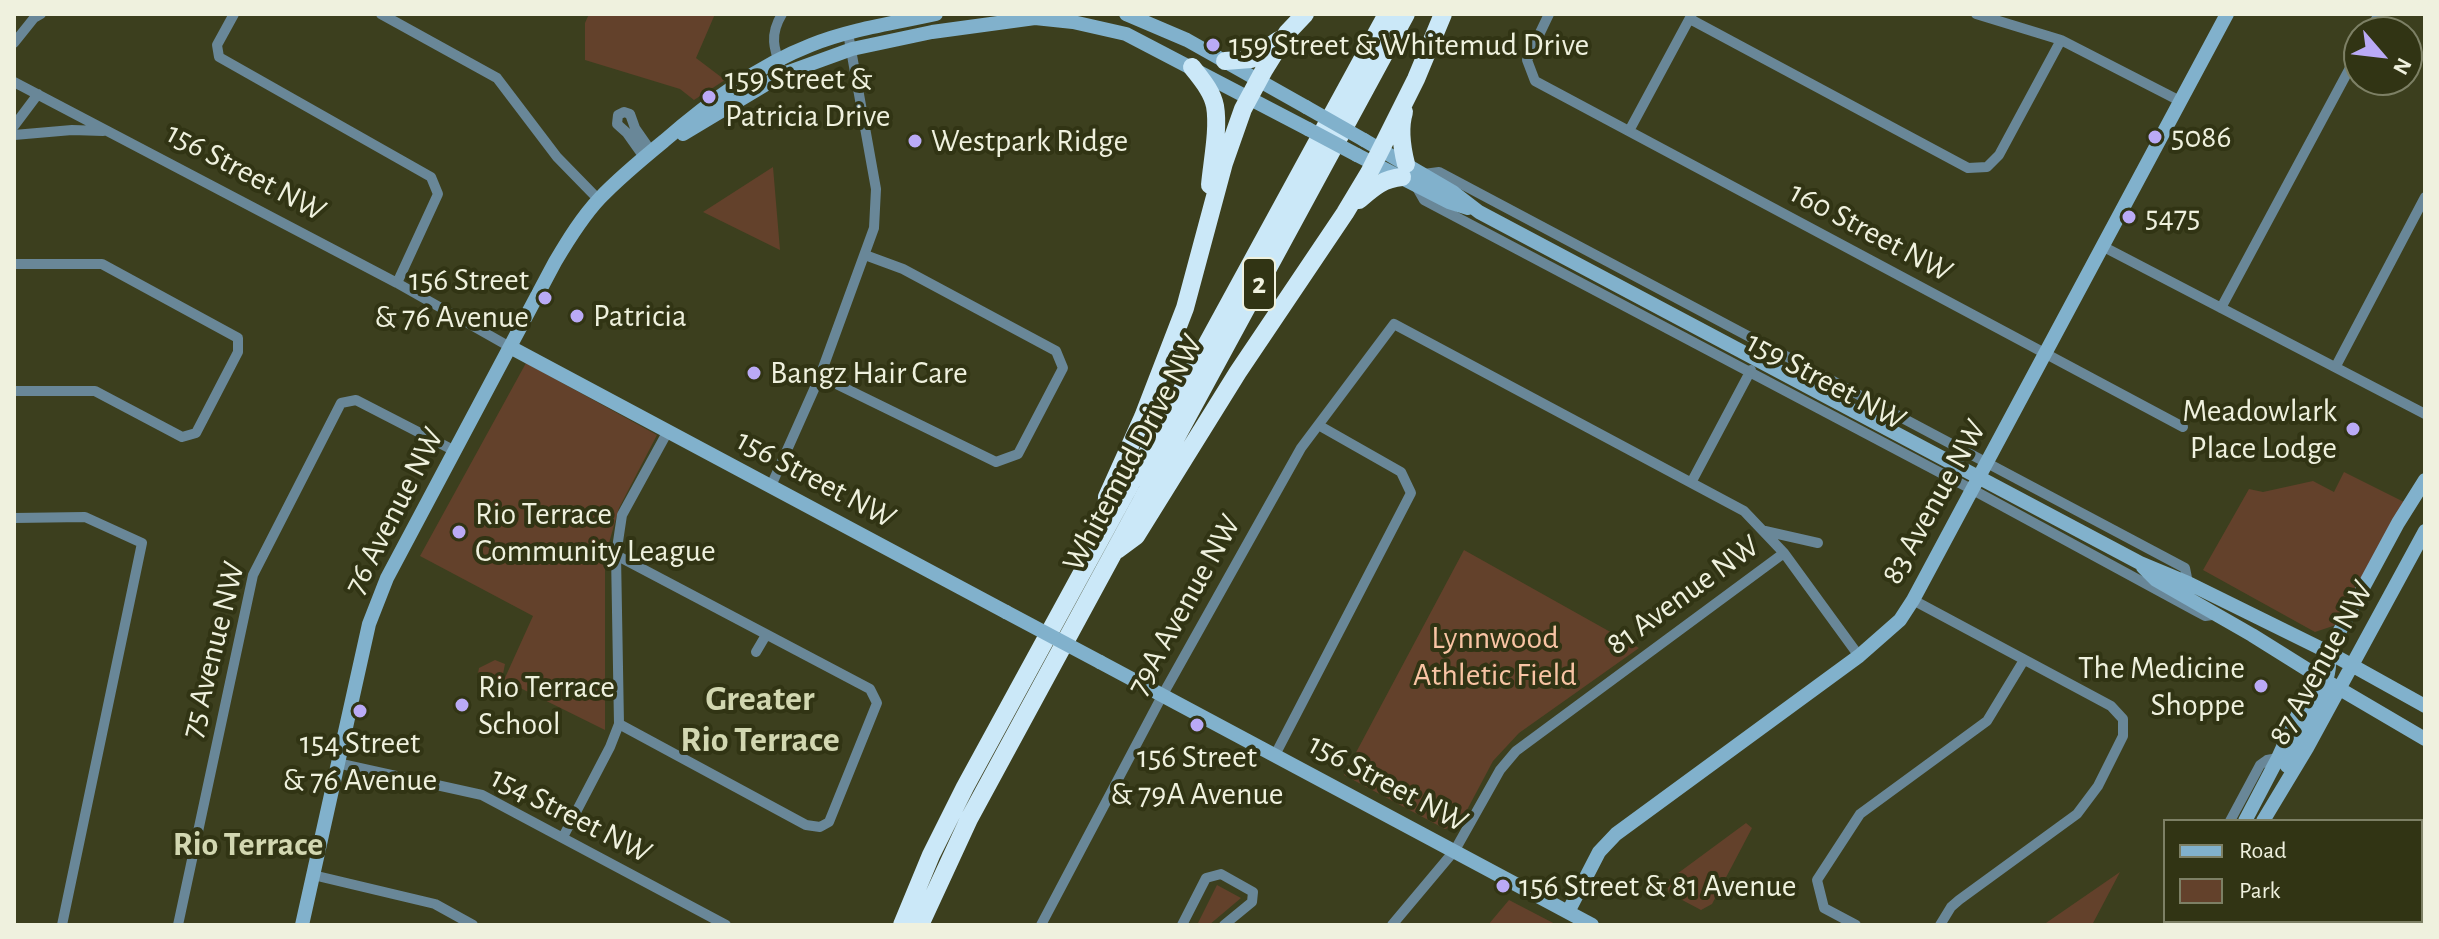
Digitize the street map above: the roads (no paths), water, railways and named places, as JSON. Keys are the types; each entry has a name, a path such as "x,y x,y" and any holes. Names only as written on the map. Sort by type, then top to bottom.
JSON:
{"highway":[{"path":"1225,61 1251,59 1287,33 1305,14"},
{"name":"Whitemud Drive NW","path":"902,925 931,855 965,787 1387,14"},
{"name":"Whitemud Drive NW","path":"920,925 969,819 1406,14"},
{"path":"1111,554 1136,536 1238,372 1345,213 1379,183 1411,175 1403,154 1402,120 1443,14"},
{"path":"1105,528 1107,497 1166,362 1194,277 1224,163 1243,109 1287,33"},
{"path":"1192,67 1209,90 1215,106 1210,185 1194,277"},
{"path":"1345,213 1368,152 1416,79"}],"street":[{"path":"14,43 41,14"},
{"path":"234,14 217,45 219,57 431,177 438,194 397,283"},
{"path":"381,14 497,78 557,157 598,199"},
{"path":"782,14 775,26 774,46 783,74"},
{"name":"159 Street NW","path":"598,199 647,154 733,88 778,60 848,33 936,14"},
{"name":"159 Street NW","path":"1126,14 1161,27 1225,61 1297,123 1368,152 1411,175 1449,202 1479,212 1753,366"},
{"name":"160 Street NW","path":"1549,14 1527,60 1535,81 2183,427"},
{"path":"1976,14 2061,40 2180,101"},
{"name":"83 Avenue NW","path":"1568,912 1599,852 1616,834 1859,656 1900,620 1988,462 2227,14"},
{"name":"159 Street NW","path":"647,154 783,74 852,49 1020,16 1073,22 1126,34 1192,67 1306,107 1368,152"},
{"path":"1629,131 1691,17 1968,168 1987,167 1999,155 2061,40"},
{"path":"771,486 820,376 874,228 876,189 848,33"},
{"path":"2221,308 2343,81"},
{"name":"156 Street NW","path":"14,82 397,283 510,347 1592,925"},
{"path":"14,126 38,94"},
{"path":"14,135 72,130 109,132"},
{"name":"159 Street NW","path":"1411,175 1439,172 2185,568 2188,583"},
{"name":"159 Street NW","path":"1411,175 1424,200 1753,366 1976,484 2205,616 2218,615"},
{"path":"2336,366 2425,197"},
{"name":"76 Avenue NW","path":"302,925 373,613 387,578 567,241 598,199"},
{"path":"2102,246 2425,414"},
{"path":"820,376 996,462 1018,454 1063,368 1056,351 903,269 865,255"},
{"path":"14,264 102,264 238,338 238,352 196,433 182,437 95,391 14,391"},
{"name":"79A Avenue NW","path":"1047,923 1162,696 1301,448 1394,324 1692,481"},
{"path":"1753,366 1692,481 1744,511 1763,530 1784,553 1859,656"},
{"name":"75 Avenue NW","path":"178,925 253,575 341,403 356,400 455,451"},
{"path":"1275,755 1411,493 1401,472 1320,426"},
{"path":"563,837 619,724 616,555 622,515 668,431"},
{"name":"87 Avenue NW","path":"2264,819 2327,682 2328,652 2425,480"},
{"name":"159 Street NW","path":"1976,484 2328,652 2425,706"},
{"path":"14,518 85,517 142,543 62,925"},
{"path":"1763,530 1818,543"},
{"name":"87 Avenue NW","path":"2246,819 2278,758 2327,682 2352,665 2425,531"},
{"name":"81 Avenue NW","path":"1392,925 1455,850 1500,770 1516,751 1784,553"},
{"path":"616,555 870,689 877,703 829,822 820,827 806,825 619,724"},
{"name":"159 Street NW","path":"2140,563 2156,580 2425,739"},
{"path":"1913,600 2111,706 2123,719 2123,736 2098,786 2077,814 1959,900 1940,925"},
{"path":"756,652 766,635"},
{"path":"1856,925 1824,908 1817,880 1860,814 1987,721 2024,660"},
{"name":"87 Avenue NW","path":"2231,819 2260,765 2278,758"},
{"name":"154 Street NW","path":"337,763 473,792 726,925"},
{"path":"1182,925 1206,878 1221,874 1253,892 1252,902 1224,925"},
{"path":"313,875 435,904 473,925"}],"place":[{"name":"159 Street & Whitemud Drive","path":"1213,45"},
{"name":"159 Street & Patricia Drive","path":"709,97"},
{"name":"5086","path":"2155,137"},
{"name":"Westpark Ridge","path":"915,141"},
{"name":"5475","path":"2129,217"},
{"name":"156 Street & 76 Avenue","path":"545,298"},
{"name":"Patricia","path":"577,316"},
{"name":"Bangz Hair Care","path":"754,373"},
{"name":"Meadowlark Place Lodge","path":"2353,429"},
{"name":"Rio Terrace Community League","path":"459,532"},
{"name":"The Medicine Shoppe","path":"2261,686"},
{"name":"Rio Terrace School","path":"462,705"},
{"name":"154 Street & 76 Avenue","path":"360,711"},
{"name":"156 Street & 79A Avenue","path":"1197,725"},
{"name":"156 Street & 81 Avenue","path":"1503,886"}],"district":[{"name":"Greater Rio Terrace","path":"760,720"},
{"name":"Rio Terrace","path":"248,845"}],"park label":[{"name":"Lynnwood Athletic Field","path":"1495,656"}]}
